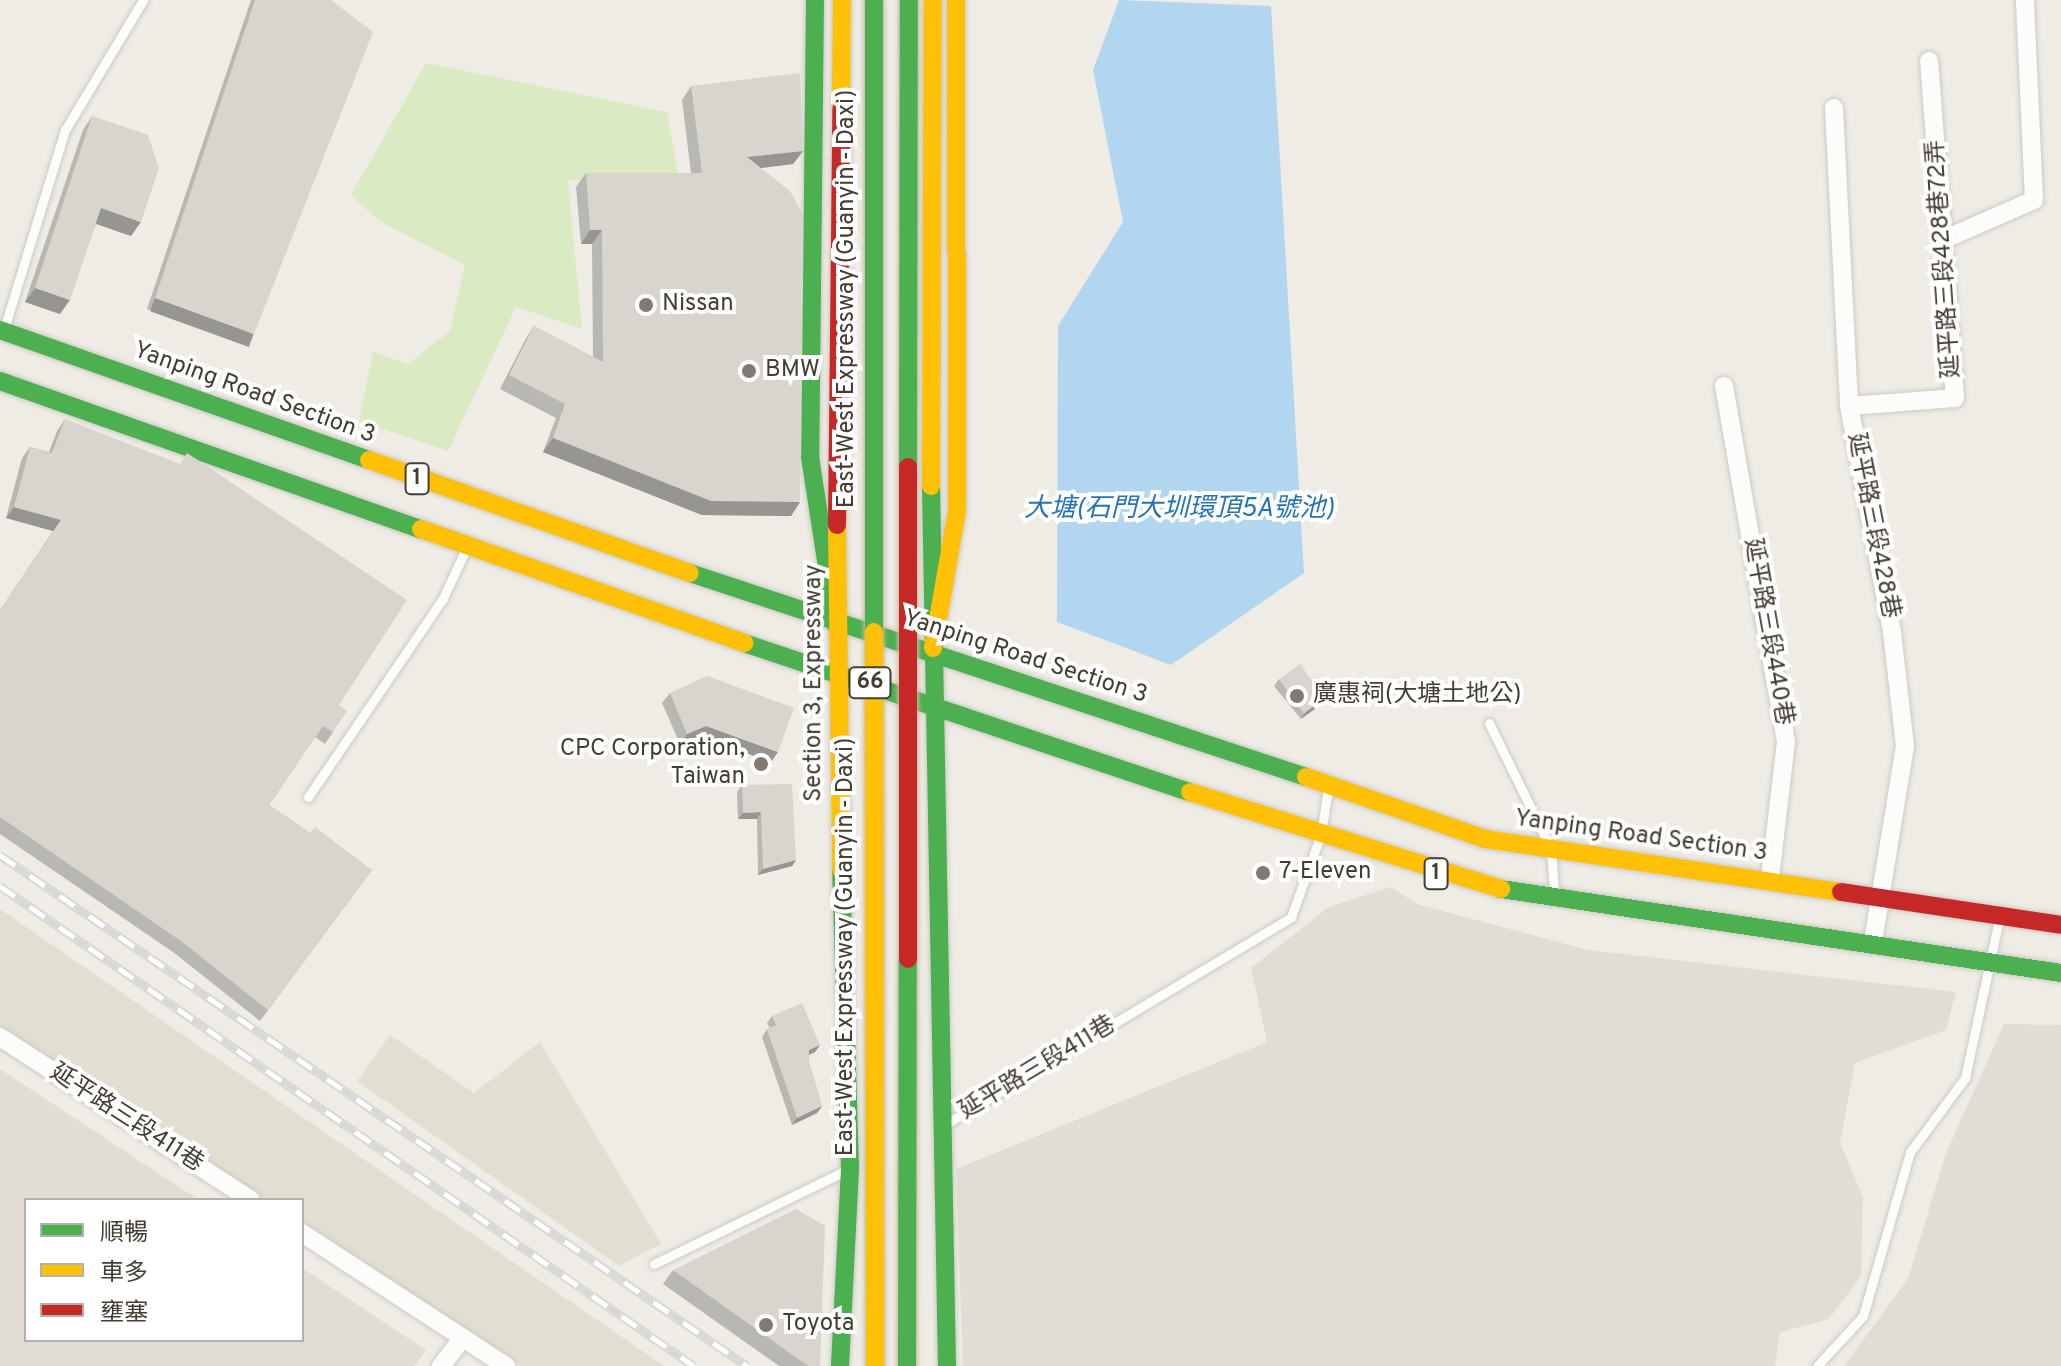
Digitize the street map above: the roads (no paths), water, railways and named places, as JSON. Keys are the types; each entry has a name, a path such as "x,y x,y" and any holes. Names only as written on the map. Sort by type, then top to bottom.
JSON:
{"main road":[{"path":"815,0 811,357 813,515 836,625"},
{"name":"Section 3, Expressway","path":"840,1366 850,1168 835,675 842,0"},
{"name":"East-West Expressway (Guanyin - Daxi)","path":"874,0 875,1366"},
{"name":"66","path":"907,1366 909,0"},
{"path":"933,0 933,704 940,953 938,1128 947,1366"},
{"path":"933,648 957,511 956,0"},
{"name":"Yanping Road Section 3","path":"2,330 128,374 476,525 835,675 933,704 1467,884 1873,941 2061,973"},
{"path":"110,420 128,374"},
{"name":"Yanping Road Section 3","path":"0,381 110,420 476,525 836,625 933,648 1485,839 1884,894 2061,925"}],"street":[{"path":"1945,239 2034,200 2025,0"},
{"name":"延平路三段428巷72弄","path":"1849,406 1955,398 1929,61"},
{"name":"延平路三段428巷","path":"1834,108 1849,406 1892,632 1905,746 1884,894 1873,941"},
{"name":"延平路三段440巷","path":"1724,386 1786,742 1770,879"},
{"path":"843,942 940,953"},
{"name":"延平路三段411巷","path":"0,1037 248,1198"},
{"path":"304,1234 506,1366"},
{"path":"441,1366 463,1338"}],"lane":[{"path":"2,330 65,130 143,0"},
{"path":"308,797 443,598 476,525"},
{"path":"1489,723 1551,849 1555,898"},
{"name":"延平路三段411巷","path":"938,1128 1291,917 1321,834 1329,786"},
{"path":"1817,1366 1863,1316 1910,1152 1965,1078 2000,916"},
{"path":"654,1264 917,1137"}],"water":[{"name":"大塘(石門大圳環頂5A號池)","path":"1119,0 1271,6 1304,573 1171,665 1057,622 1058,326 1123,222 1093,70"}],"railway":[{"path":"0,855 747,1366"},
{"path":"0,886 694,1366"}],"place":[{"name":"Nissan","path":"646,305"},
{"name":"BMW","path":"749,371"},
{"name":"廣惠祠(大塘土地公)","path":"1297,696"},
{"name":"CPC Corporation, Taiwan","path":"761,764"},
{"name":"7-Eleven","path":"1263,873"},
{"name":"Toyota","path":"766,1325"}]}
